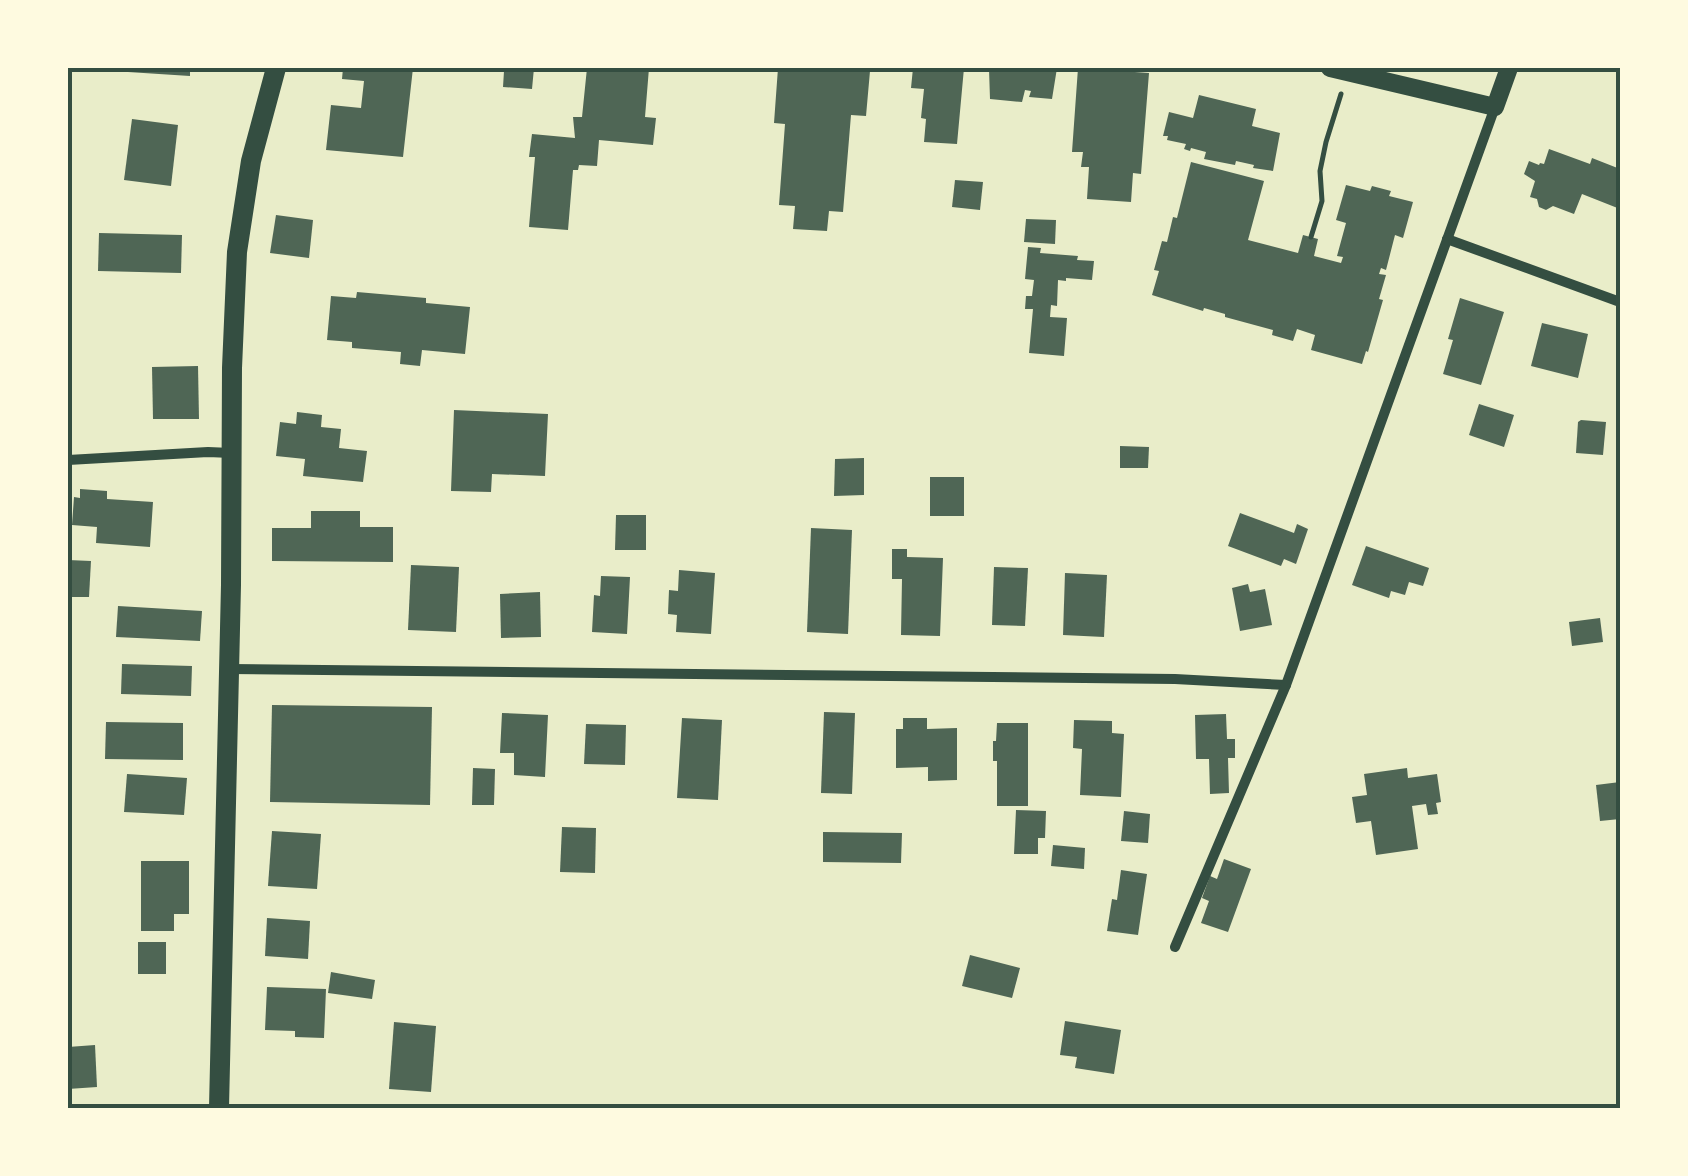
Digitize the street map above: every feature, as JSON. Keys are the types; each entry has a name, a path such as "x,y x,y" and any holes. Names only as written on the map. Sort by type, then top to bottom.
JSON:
{"main road":[{"path":"219,1108 237,252 251,161 276,68"}],"street":[{"path":"1175,947 1286,684 1509,68"},
{"path":"1339,70 1496,107"},
{"path":"1447,239 1620,302"},
{"path":"68,460 231,454"},
{"path":"228,669 1175,679 1286,684"}],"path":[{"path":"1310,237 1322,201 1320,171 1339,70"}],"building":[{"path":"128,68 190,68 190,76 128,72"},
{"path":"343,68 413,68 403,157 326,150 331,105 361,108 364,81 342,79"},
{"path":"511,68 534,68 532,89 503,87 504,71 510,72"},
{"path":"587,68 649,68 645,117 656,118 653,145 599,140 597,166 579,165 578,170 573,170 568,230 529,227 535,157 529,157 532,134 575,138 573,117 582,117"},
{"path":"778,68 870,71 866,116 851,115 843,212 829,211 827,231 793,229 795,206 779,205 785,124 774,123"},
{"path":"913,68 964,68 957,144 924,142 924,89 911,88"},
{"path":"1057,68 1052,99 1029,97 1031,91 1025,90 1022,102 990,99 989,69"},
{"path":"1078,68 1149,73 1141,174 1133,173 1131,202 1087,199 1089,167 1081,167 1083,152 1072,152"},
{"path":"1199,95 1256,109 1252,126 1280,133 1273,171 1236,161 1235,165 1204,159 1206,152 1184,149 1186,144 1163,136 1169,112 1193,118"},
{"path":"132,119 178,125 171,186 124,180"},
{"path":"1549,149 1590,164 1592,158 1620,169 1620,209 1582,194 1574,214 1553,206 1546,210 1539,207 1537,199 1530,197 1535,181 1524,174 1529,161 1544,164"},
{"path":"1191,162 1264,181 1248,240 1298,253 1303,235 1318,239 1314,256 1341,263 1343,257 1337,256 1346,223 1336,220 1346,185 1370,191 1372,186 1391,191 1389,196 1413,202 1403,238 1395,235 1386,270 1381,268 1379,274 1386,275 1379,299 1383,300 1362,364 1311,350 1315,335 1297,329 1293,341 1225,314 1152,295 1162,241 1167,242 1173,217 1177,218"},
{"path":"955,180 983,182 980,210 952,207"},
{"path":"276,215 313,220 309,258 270,253"},
{"path":"1026,219 1056,220 1055,244 1024,242"},
{"path":"99,233 182,235 181,273 98,271"},
{"path":"1028,247 1041,248 1040,253 1094,261 1092,280 1058,280 1057,306 1051,305 1050,317 1067,318 1064,356 1029,353 1033,309 1025,309 1034,280 1025,279"},
{"path":"357,292 426,298 426,303 470,307 465,354 422,350 420,366 400,364 401,352 352,348 352,342 327,340 331,296 356,298"},
{"path":"1460,298 1504,312 1481,385 1443,374"},
{"path":"1542,323 1588,334 1578,378 1531,366"},
{"path":"198,366 199,419 153,419 152,367"},
{"path":"1479,404 1514,415 1504,447 1469,435"},
{"path":"454,410 548,414 545,476 492,474 491,492 451,491"},
{"path":"297,412 322,415 321,427 341,429 339,448 367,451 363,482 303,476 305,459 276,456 280,422 296,424"},
{"path":"1581,420 1606,422 1603,455 1576,453"},
{"path":"1120,446 1149,447 1148,468 1120,468"},
{"path":"864,458 864,495 834,496 835,459"},
{"path":"930,477 964,477 964,516 930,516"},
{"path":"80,489 107,491 107,499 153,502 150,547 96,543 97,527 72,525 74,497 80,498"},
{"path":"311,511 360,511 360,527 393,527 393,562 272,561 272,528 311,528"},
{"path":"1240,513 1294,533 1297,524 1308,529 1296,564 1284,559 1281,566 1228,546"},
{"path":"616,515 646,515 646,550 615,550"},
{"path":"811,528 852,530 848,634 807,632"},
{"path":"1366,546 1429,568 1423,586 1409,582 1405,595 1391,591 1389,598 1352,585"},
{"path":"892,549 907,549 907,557 943,558 940,636 901,635 902,579 892,579"},
{"path":"68,560 91,561 89,597 68,597"},
{"path":"411,565 459,567 456,632 408,630"},
{"path":"994,567 1028,568 1025,626 992,625"},
{"path":"679,570 715,573 711,634 676,632 677,615 668,614 669,590 678,591"},
{"path":"1065,573 1107,575 1104,637 1063,635"},
{"path":"601,576 630,577 627,634 592,632 594,595 600,596"},
{"path":"1248,584 1250,592 1265,589 1272,625 1240,631 1232,588"},
{"path":"540,592 541,637 501,638 500,594"},
{"path":"118,606 202,611 200,641 116,637"},
{"path":"1600,618 1603,642 1572,646 1569,622"},
{"path":"122,664 192,666 191,696 121,694"},
{"path":"272,705 432,707 430,805 270,802"},
{"path":"824,712 855,713 852,794 821,793"},
{"path":"502,713 548,715 545,777 514,775 514,753 500,753"},
{"path":"1226,714 1227,739 1235,739 1235,758 1228,758 1229,793 1210,794 1209,759 1196,759 1195,715"},
{"path":"682,718 722,720 718,800 677,798"},
{"path":"903,718 927,718 927,729 957,728 957,780 928,781 928,767 896,768 896,729 903,729"},
{"path":"1074,720 1112,721 1112,733 1124,734 1121,797 1080,795 1082,749 1073,748"},
{"path":"106,722 183,723 183,760 105,759"},
{"path":"997,723 1028,723 1028,806 997,806 993,741"},
{"path":"586,724 626,725 625,765 584,764"},
{"path":"473,768 495,769 494,805 472,805"},
{"path":"1407,768 1408,778 1437,774 1441,802 1436,803 1438,814 1428,815 1426,804 1412,806 1418,849 1376,855 1371,821 1356,823 1352,797 1367,795 1364,774"},
{"path":"127,774 187,778 184,815 124,812"},
{"path":"1620,782 1620,819 1600,821 1596,785"},
{"path":"1016,810 1046,811 1045,838 1038,838 1038,854 1014,854"},
{"path":"1124,811 1150,814 1148,843 1121,841"},
{"path":"562,827 596,828 595,873 560,872"},
{"path":"272,831 321,834 317,889 268,886"},
{"path":"823,832 902,833 901,863 823,862"},
{"path":"1053,845 1085,848 1084,869 1051,866"},
{"path":"1224,859 1251,869 1228,932 1201,923 1209,901 1202,898 1210,876 1217,879"},
{"path":"141,861 189,861 189,914 174,914 174,931 141,931"},
{"path":"1121,870 1147,874 1138,935 1107,931"},
{"path":"267,918 310,921 308,959 265,956"},
{"path":"138,942 166,942 166,974 138,974"},
{"path":"970,955 1020,968 1012,998 962,986"},
{"path":"331,972 375,980 372,999 328,993"},
{"path":"267,987 326,989 324,1038 295,1037 295,1031 265,1030"},
{"path":"1065,1021 1121,1030 1114,1074 1075,1068 1077,1057 1060,1055"},
{"path":"394,1022 436,1026 431,1092 389,1089"},
{"path":"95,1045 97,1087 68,1089 68,1047"}]}
